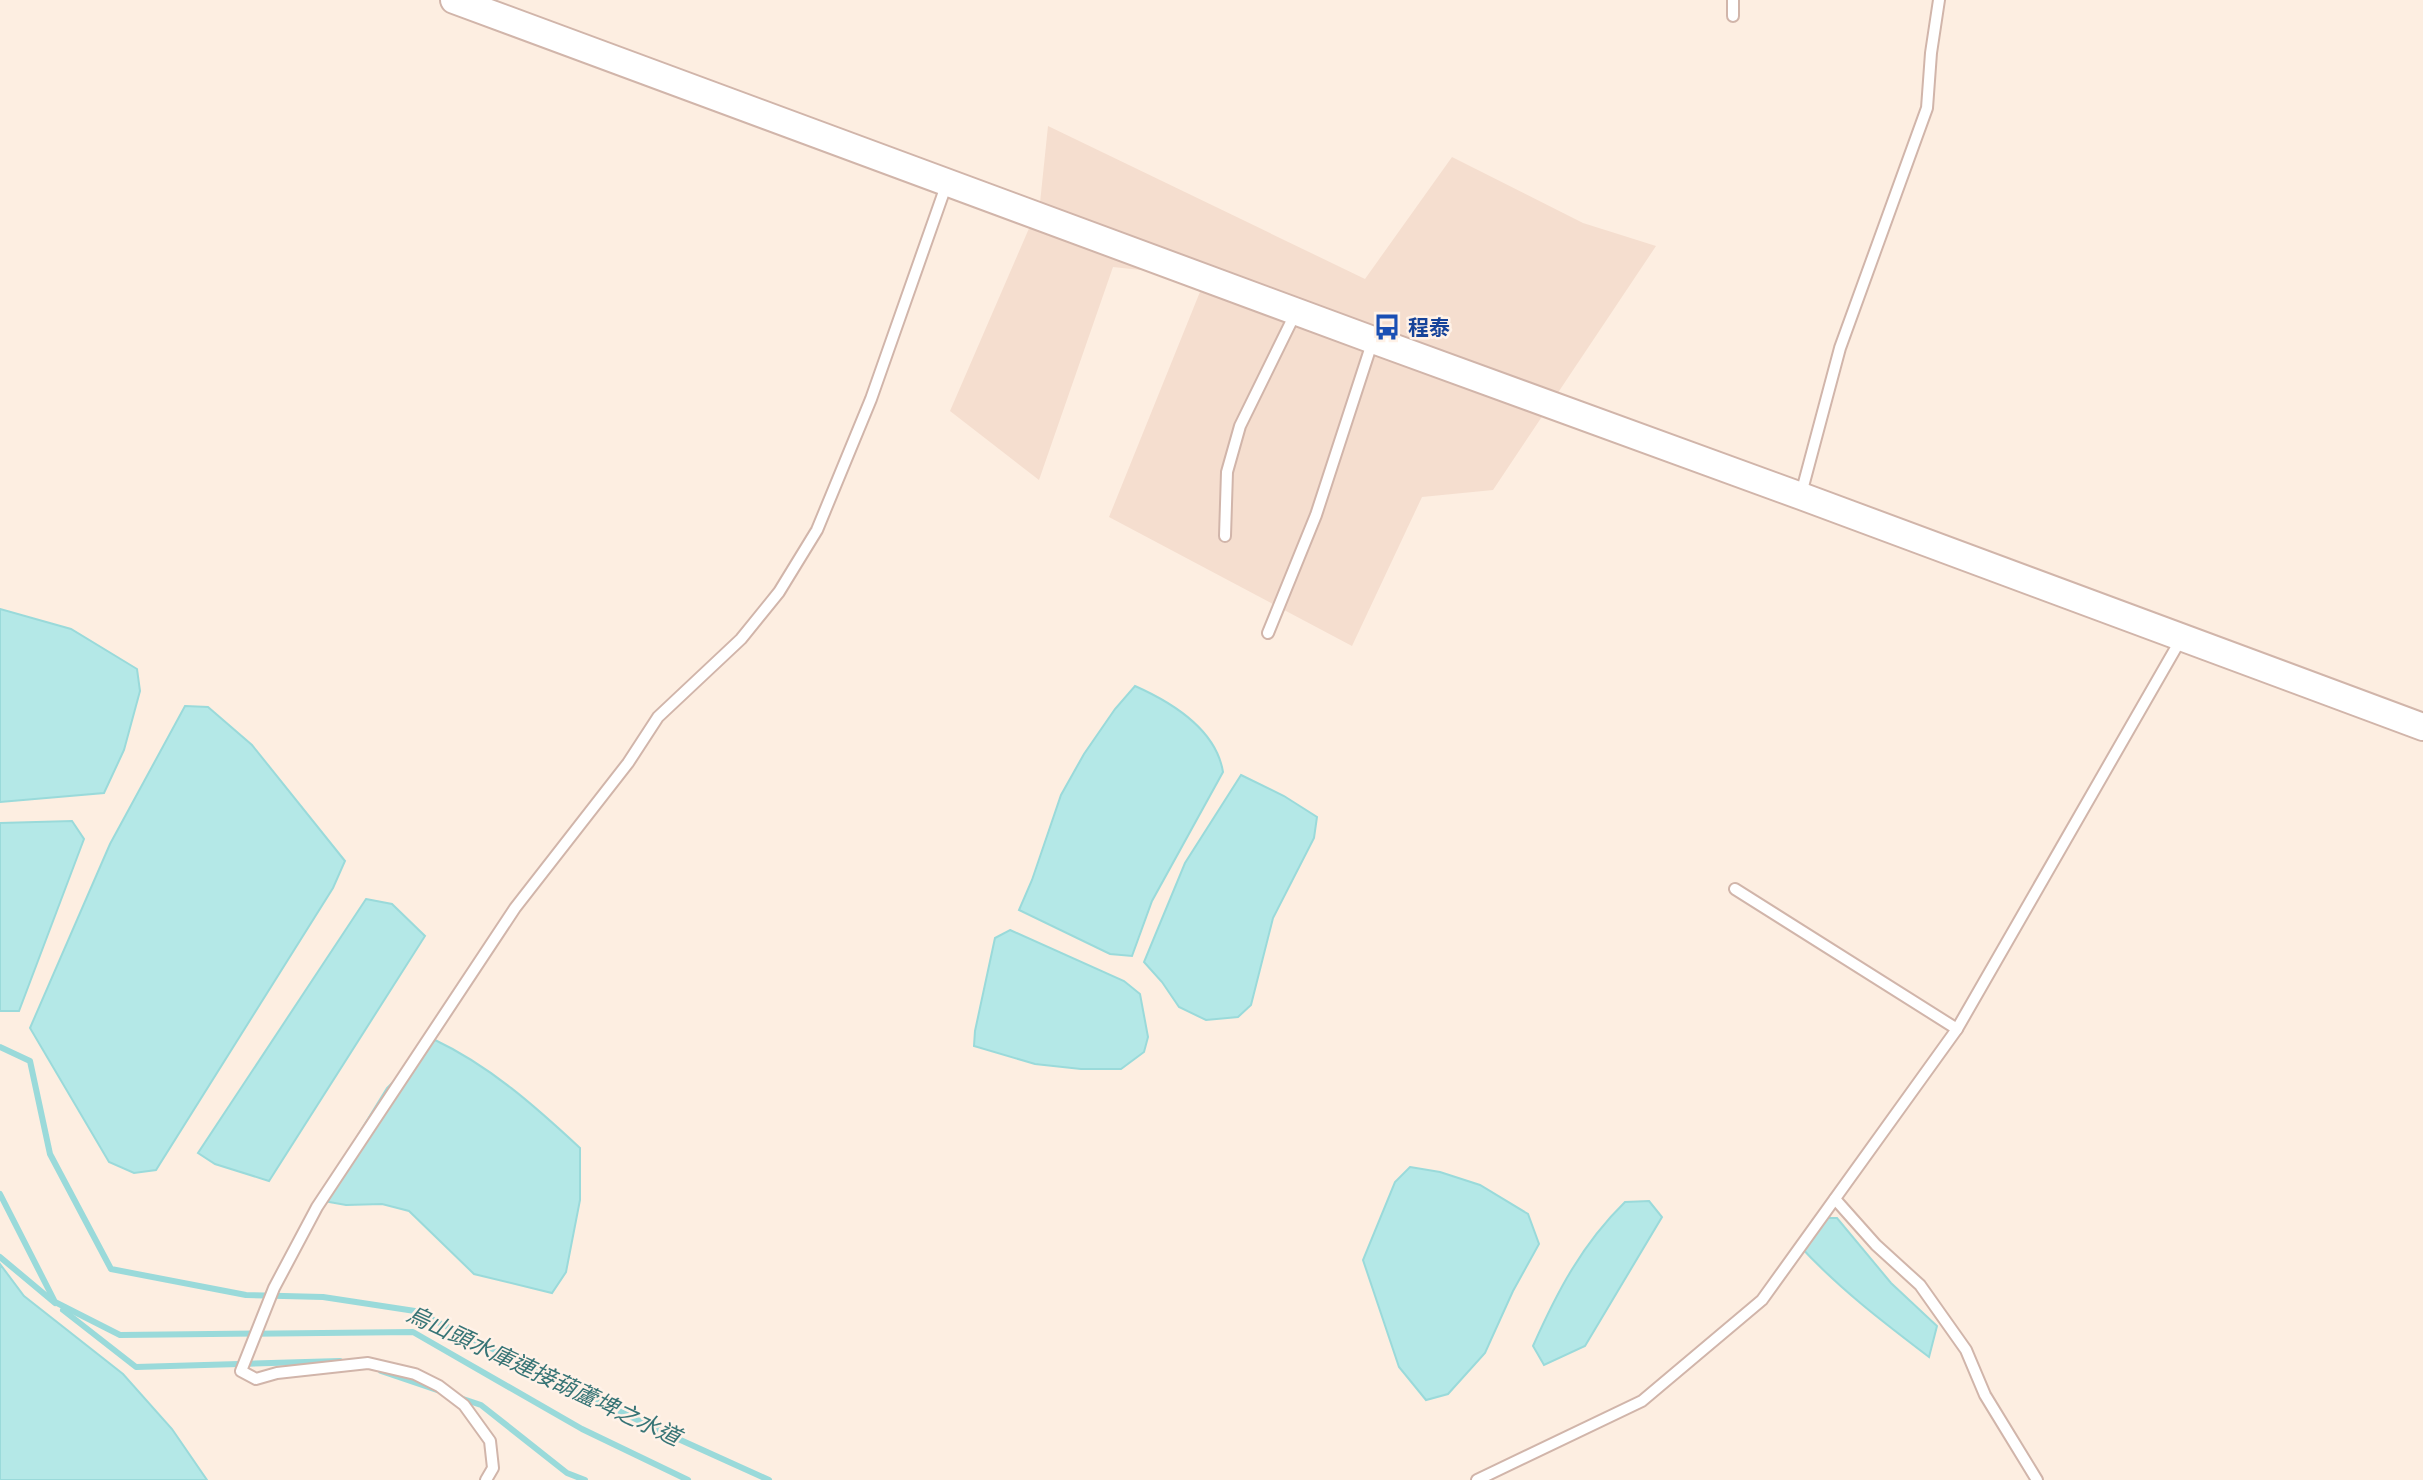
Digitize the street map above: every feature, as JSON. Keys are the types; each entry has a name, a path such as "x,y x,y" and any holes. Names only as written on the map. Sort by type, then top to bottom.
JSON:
{"street":[{"path":"454,0 2423,727"}],"lane":[{"path":"1733,0 1733,16"},
{"path":"1801,496 1840,348 1927,107 1939,0"},
{"path":"486,1480 493,1468 490,1441 464,1405 439,1386 415,1374 368,1363 277,1373 256,1378 248,1377 241,1371 274,1288 317,1207 515,908 628,763 658,717 741,639 779,592 817,530 871,399 947,183"},
{"path":"1225,536 1227,472 1240,426 1297,311"},
{"path":"1268,633 1316,515 1373,340"},
{"path":"1477,1480 1642,1401 1762,1300 1956,1029 2181,639"},
{"path":"1735,889 1956,1029"},
{"path":"1835,1199 1876,1245 1920,1285 1928,1296 1966,1350 1985,1395 2037,1480"}],"shaded area":[{"path":"1048,126 1365,279 1452,157 1583,223 1656,246 1493,490 1422,497 1352,646 1109,517 1206,277 1113,267 1039,480 950,411 1040,203"}],"water":[{"path":"0,609 71,629 137,669 140,691 124,750 104,793 0,802"},
{"path":"1135,686 1177,709 1202,730 1219,757 1223,772 1152,901 1132,956 1110,954 1019,910 1061,795 1084,754 1115,709"},
{"path":"185,706 208,707 252,745 345,861 333,888 156,1170 134,1173 109,1162 30,1028 110,844"},
{"path":"1241,775 1284,796 1317,817 1314,838 1273,918 1251,1005 1238,1017 1206,1020 1179,1007 1144,962 1185,863"},
{"path":"72,821 84,839 19,1011 0,1011 0,823"},
{"path":"366,899 392,904 425,936 269,1181 215,1164 198,1153"},
{"path":"1010,930 1124,981 1140,994 1148,1037 1144,1052 1121,1069 1081,1069 1035,1064 974,1046 995,938"},
{"path":"435,1040 493,1075 580,1148 580,1200 566,1272 552,1293 474,1274 409,1211 382,1204 346,1205 318,1200 387,1088"},
{"path":"1410,1167 1440,1172 1480,1185 1528,1214 1539,1244 1513,1291 1485,1353 1448,1394 1426,1400 1399,1367 1363,1260 1395,1182"},
{"path":"1649,1201 1662,1217 1585,1346 1544,1365 1533,1346 1551,1307 1583,1252 1625,1202"},
{"path":"1814,1218 1837,1218 1891,1283 1937,1326 1929,1357 1844,1289 1798,1244"},
{"path":"0,1264 24,1296 123,1374 172,1429 207,1480 0,1480"}],"waterway":[{"name":"烏山頭水庫連接葫蘆埤之水道","path":"0,1047 30,1061 50,1154 111,1269 246,1295 323,1297 415,1311 654,1428 769,1480"},
{"path":"0,1194 55,1302 120,1335 413,1332 582,1429 688,1480"},
{"name":"烏山頭水庫連接葫蘆埤之水道","path":"0,1257 55,1303"},
{"name":"烏山頭水庫連接葫蘆埤之水道","path":"63,1310 136,1367 340,1361"},
{"name":"烏山頭水庫連接葫蘆埤之水道","path":"381,1371 437,1390"},
{"name":"烏山頭水庫連接葫蘆埤之水道","path":"460,1398 481,1405 567,1473 585,1480"}],"place":[{"name":"程泰","path":"1387,327"}]}
